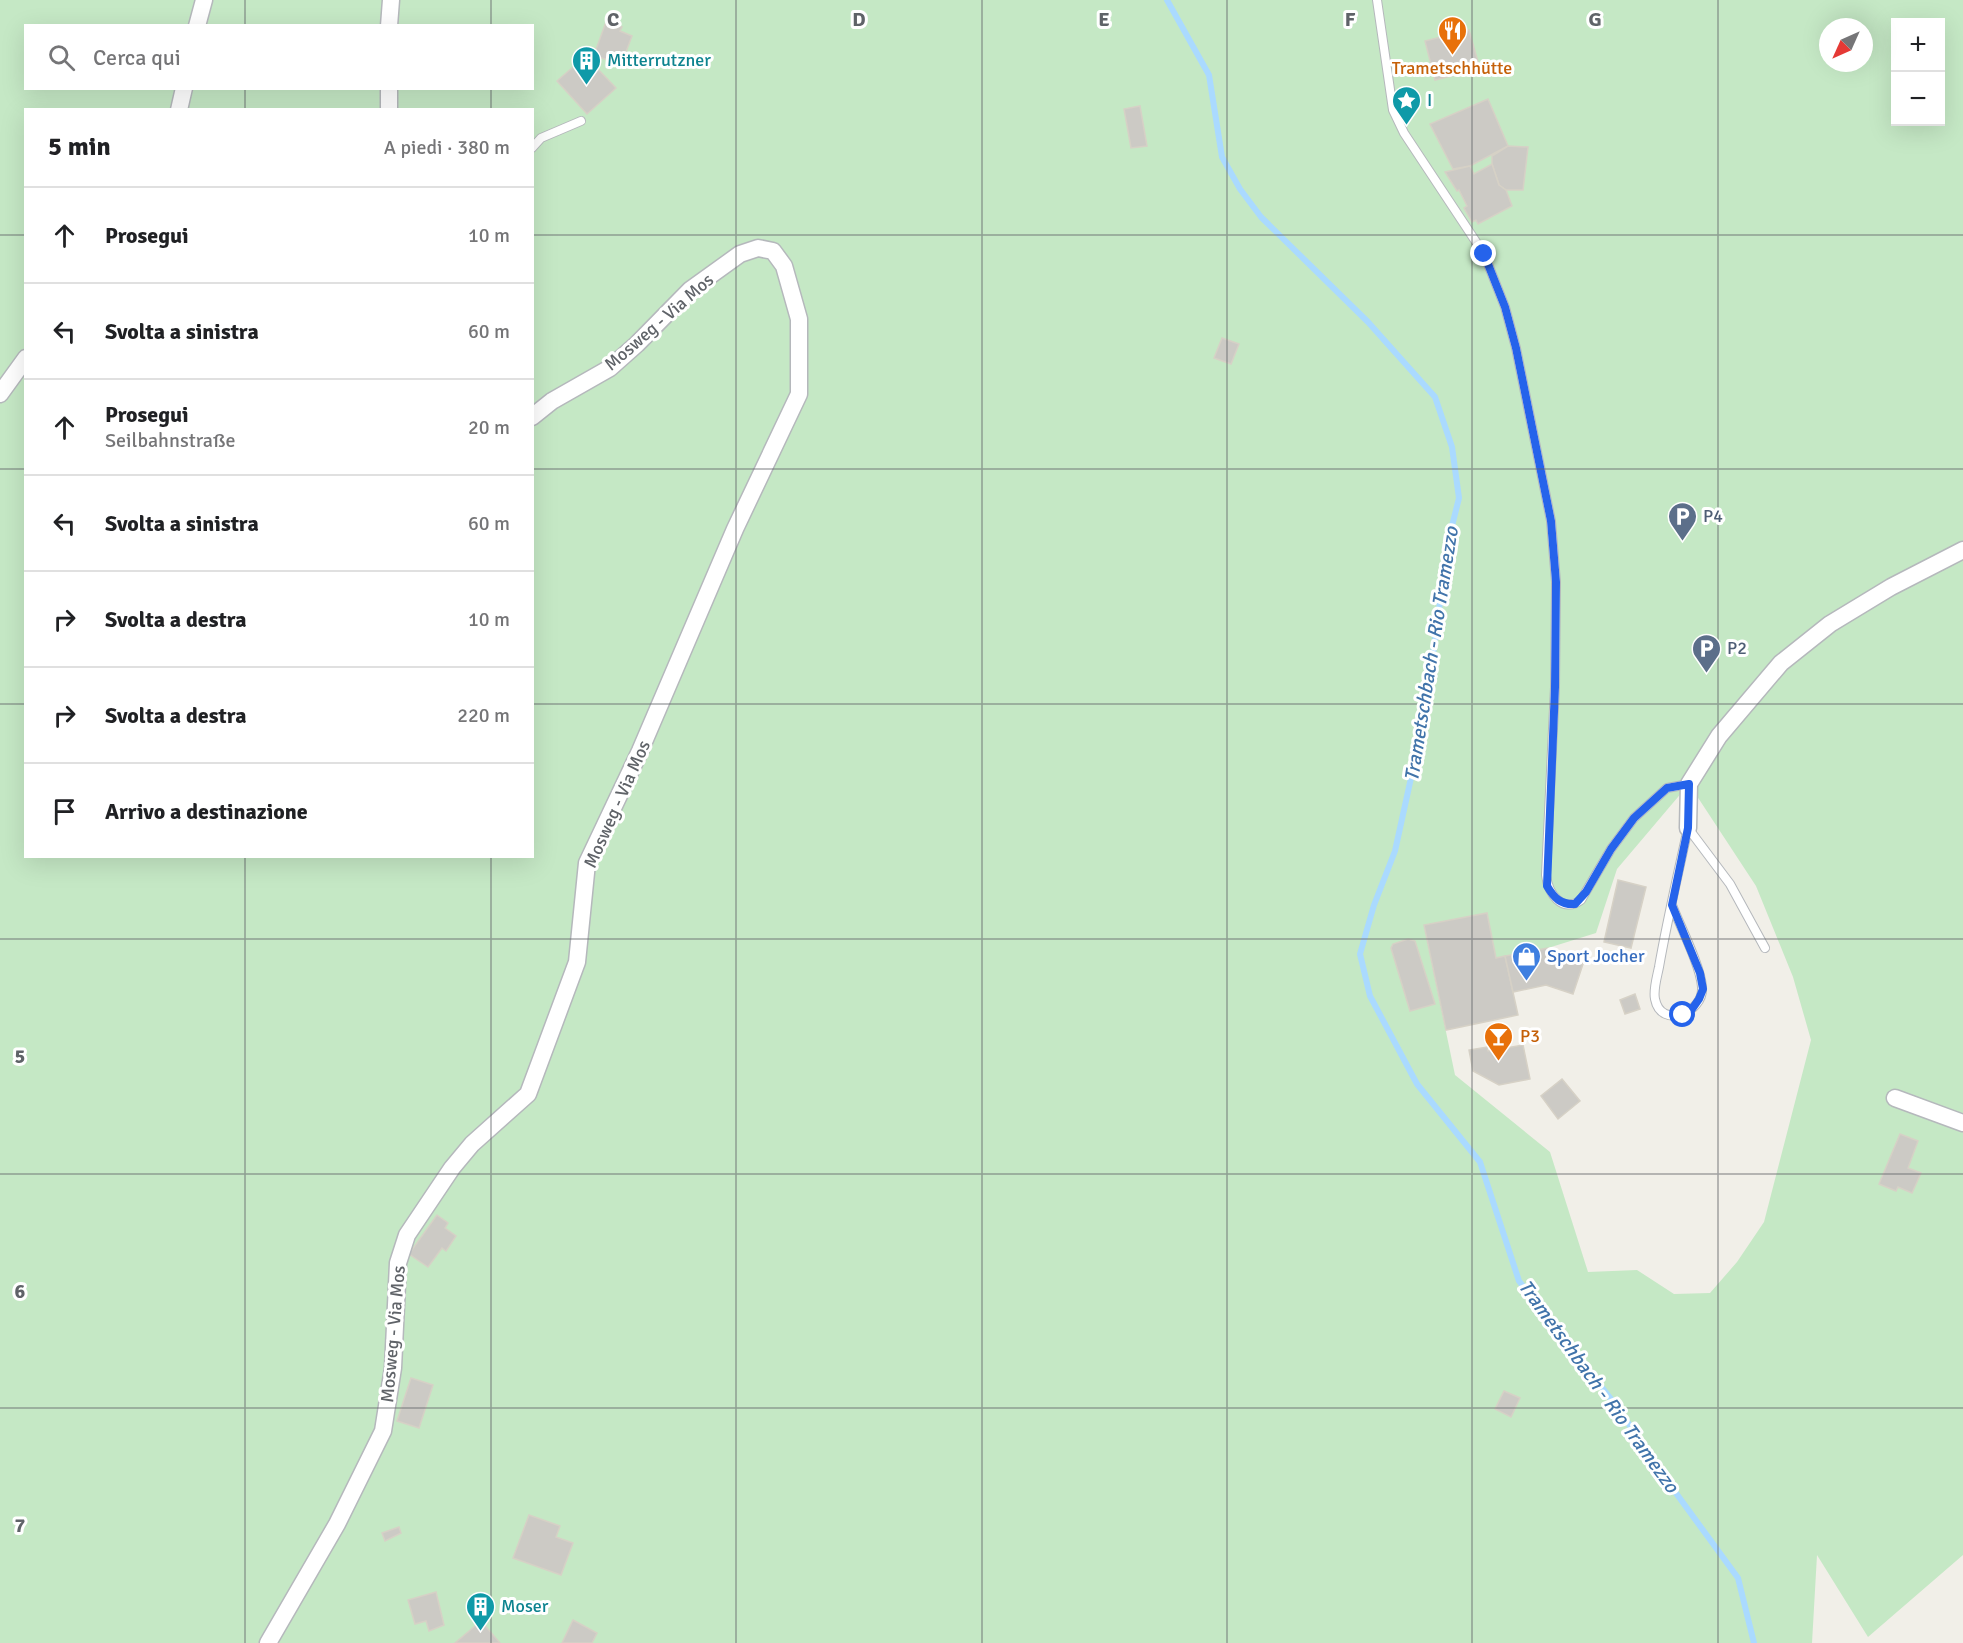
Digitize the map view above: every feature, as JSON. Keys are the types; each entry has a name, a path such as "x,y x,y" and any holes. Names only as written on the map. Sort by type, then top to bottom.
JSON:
{"street":[{"path":"198,24 204,0"},
{"path":"389,24 389,9 392,0"},
{"path":"180,108 184,90"},
{"path":"389,90 389,108"},
{"name":"Mosweg - Via Mos","path":"268,1643 337,1524 383,1431 393,1368 398,1263 407,1235 452,1168 472,1144 528,1094 577,962 587,863 640,751 735,529 799,394 799,319 784,266 773,250 758,248 740,254 690,290 610,368 552,401 534,415"},
{"path":"0,394 24,361"},
{"path":"1688,828 1689,784 1719,736 1781,663 1830,624 1891,587 1963,550"},
{"path":"1895,1098 1963,1123"}],"lane":[{"path":"1377,0 1393,110 1404,133 1484,254 1505,307 1516,348 1551,521 1556,582 1555,687 1552,788 1546,875 1547,886 1553,896 1569,905 1581,900 1611,849 1634,818 1667,788 1689,784"},
{"path":"534,146 541,138 581,120"},
{"path":"1672,905 1700,973 1703,989 1692,1009 1675,1017 1666,1014 1658,1007 1654,996 1672,905 1688,828"},
{"path":"1688,828 1731,884 1765,948"}],"green space":[{"path":"0,0 1963,0 1963,1555 1868,1637 1817,1555 1812,1643 0,1643","holes":["1689,784 1756,886 1793,977 1811,1040 1764,1222 1737,1262 1710,1293 1674,1294 1637,1270 1588,1272 1550,1152 1455,1075 1424,926 1487,913 1496,958 1548,948 1596,933 1617,869"]}],"building":[{"path":"606,22 622,27 620,31 632,36 621,65 594,55"},
{"path":"1469,30 1480,69 1435,80 1425,41"},
{"name":"Mitterrutzner","path":"588,54 596,63 594,65 616,88 587,114 557,81"},
{"path":"1488,99 1508,146 1470,166 1453,169 1430,124"},
{"path":"1140,106 1147,146 1131,148 1124,109"},
{"path":"1508,146 1528,147 1523,190 1506,190 1499,185 1492,164 1492,156"},
{"path":"1492,164 1499,185 1506,190 1512,206 1478,224 1476,220 1472,222 1464,208 1467,206 1459,190 1457,191 1445,172 1470,166 1474,174"},
{"path":"1222,338 1239,344 1231,364 1214,358"},
{"path":"1618,880 1646,887 1631,948 1604,942"},
{"path":"1487,913 1496,958 1505,956 1518,1015 1446,1030 1424,925"},
{"path":"1408,939 1415,941 1435,1004 1410,1011 1391,948 1393,944"},
{"path":"1548,948 1584,961 1573,994 1546,985 1513,992 1505,956"},
{"path":"1635,994 1640,1009 1625,1014 1620,1000"},
{"name":"P3","path":"1523,1045 1530,1079 1499,1085 1473,1071 1469,1050 1487,1047 1488,1051"},
{"path":"1562,1079 1580,1101 1558,1119 1541,1096"},
{"path":"1900,1134 1918,1141 1908,1168 1921,1173 1912,1193 1898,1187 1896,1191 1879,1184"},
{"path":"437,1215 448,1223 445,1228 456,1236 446,1251 442,1248 428,1267 409,1254"},
{"path":"411,1378 433,1385 419,1428 397,1421"},
{"path":"1504,1391 1520,1398 1511,1417 1495,1409"},
{"path":"529,1515 560,1526 556,1537 573,1543 561,1575 513,1558"},
{"path":"399,1527 401,1533 385,1541 382,1533"},
{"path":"436,1592 444,1625 429,1631 426,1621 415,1624 408,1600"},
{"path":"573,1620 597,1633 592,1643 562,1643"},
{"name":"Moser","path":"481,1621 500,1643 455,1643"}],"waterway":[{"name":"Trametschbach - Rio Tramezzo","path":"1167,0 1209,75 1222,157 1240,189 1261,217 1368,322 1435,397 1452,447 1459,498 1448,542 1425,714 1395,851 1374,905 1360,954 1370,996 1417,1084 1480,1162 1519,1281 1618,1408 1665,1478 1738,1578 1754,1643"}],"place":[{"name":"Trametschhütte","path":"1452,56"},
{"name":"Mitterrutzner","path":"586,86"},
{"name":"I","path":"1406,126"},
{"name":"P4","path":"1682,542"},
{"name":"P2","path":"1706,674"},
{"name":"Sport Jocher","path":"1526,982"},
{"name":"P3","path":"1499,1062"},
{"name":"Moser","path":"480,1632"}],"route":[{"path":"1484,254 1505,307 1516,348 1551,521 1556,582 1555,687 1547,886 1560,902 1569,905 1581,900 1611,849 1634,818 1667,788 1689,784 1688,828 1672,905 1700,973 1703,989 1692,1009 1683,1015"}]}
